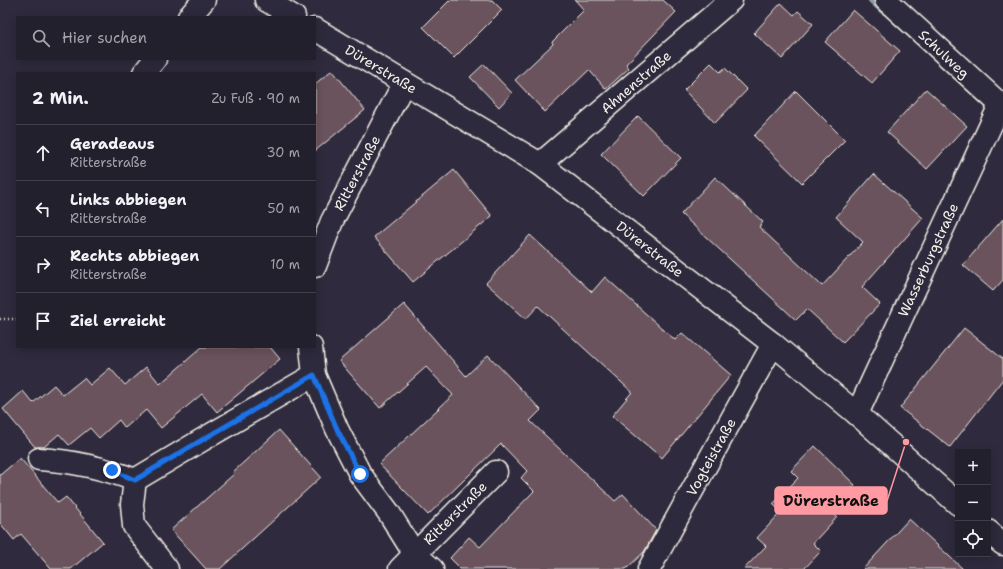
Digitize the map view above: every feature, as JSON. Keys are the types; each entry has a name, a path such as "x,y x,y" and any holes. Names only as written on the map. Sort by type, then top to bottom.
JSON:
{"street":[{"path":"190,16 204,0"},
{"path":"266,0 292,16"},
{"name":"Ahnenstraße","path":"540,164 731,0"},
{"name":"Schulweg","path":"886,0 1002,106"},
{"name":"Dürerstraße","path":"316,31 540,164 773,344 857,414 955,501"},
{"path":"145,72 154,60"},
{"name":"Ritterstraße","path":"316,262 332,221 404,83"},
{"name":"Wasserburgstraße","path":"857,414 1002,106"},
{"name":"Vogteistraße","path":"649,569 773,344"},
{"name":"Ritterstraße","path":"311,348 314,375 337,429 360,474 389,513 407,561"},
{"path":"135,480 314,375"},
{"path":"39,459 63,460 112,470 135,480"},
{"name":"Ritterstraße","path":"407,561 496,472"},
{"path":"135,480 132,504 134,526 167,569"},
{"path":"991,534 1003,544"},
{"name":"Ritterstraße","path":"407,561 432,569"}],"path":[{"path":"0,319 16,319"}],"building":[{"path":"450,0 492,0 502,10 454,58 423,27"},
{"path":"575,0 663,0 676,12 626,64 629,68 606,89 589,70 545,112 515,80 553,44 552,42 584,10"},
{"path":"781,3 794,15 798,11 813,24 782,59 754,33"},
{"path":"853,10 900,51 872,83 825,42"},
{"path":"711,63 720,72 725,68 747,90 715,123 684,90"},
{"path":"484,64 512,93 499,107 470,77"},
{"path":"332,70 365,110 316,150 316,83"},
{"path":"926,89 967,126 927,169 887,132"},
{"path":"796,91 845,140 802,183 754,136"},
{"path":"638,116 681,158 644,196 601,154"},
{"path":"454,170 492,216 413,282 374,237"},
{"path":"874,174 923,218 862,287 880,304 843,342 807,309 796,320 681,214 715,177 763,222 759,227 822,286 863,242 836,217"},
{"path":"1003,219 1003,280 993,291 963,265"},
{"path":"530,235 592,292 605,277 675,340 682,333 731,375 662,458 612,416 632,392 538,306 526,319 486,283"},
{"path":"404,304 466,376 488,355 541,410 530,421 615,501 623,494 656,530 644,552 626,569 459,569 460,568 450,558 469,537 480,547 534,491 521,478 527,471 501,444 428,515 379,464 453,395 426,367 380,408 339,361"},
{"path":"964,328 1003,359 1003,379 950,447 900,408"},
{"path":"201,348 271,348 280,359 217,412 202,394 161,428 146,410 125,428 119,420 99,438 90,428 69,445 59,434 44,447 35,447 3,409 23,391 33,403 54,385 63,395 84,378 90,385 110,368 125,385 146,367 160,384"},
{"path":"279,430 321,477 220,569 206,569 171,530 234,474 233,472"},
{"path":"815,446 855,485 831,511 837,517 813,543 821,551 804,569 744,569 766,546 757,538 781,512 773,504 798,478 791,471"},
{"path":"20,458 58,503 66,497 103,542 71,569 51,569 21,534 14,540 0,523 0,475"},
{"path":"909,519 963,569 863,569"}],"waterway":[{"path":"872,0 883,10"}],"place":[{"name":"Dürerstraße","path":"906,442"}],"route":[{"path":"112,470 135,480 314,375 337,429 360,474"}]}
